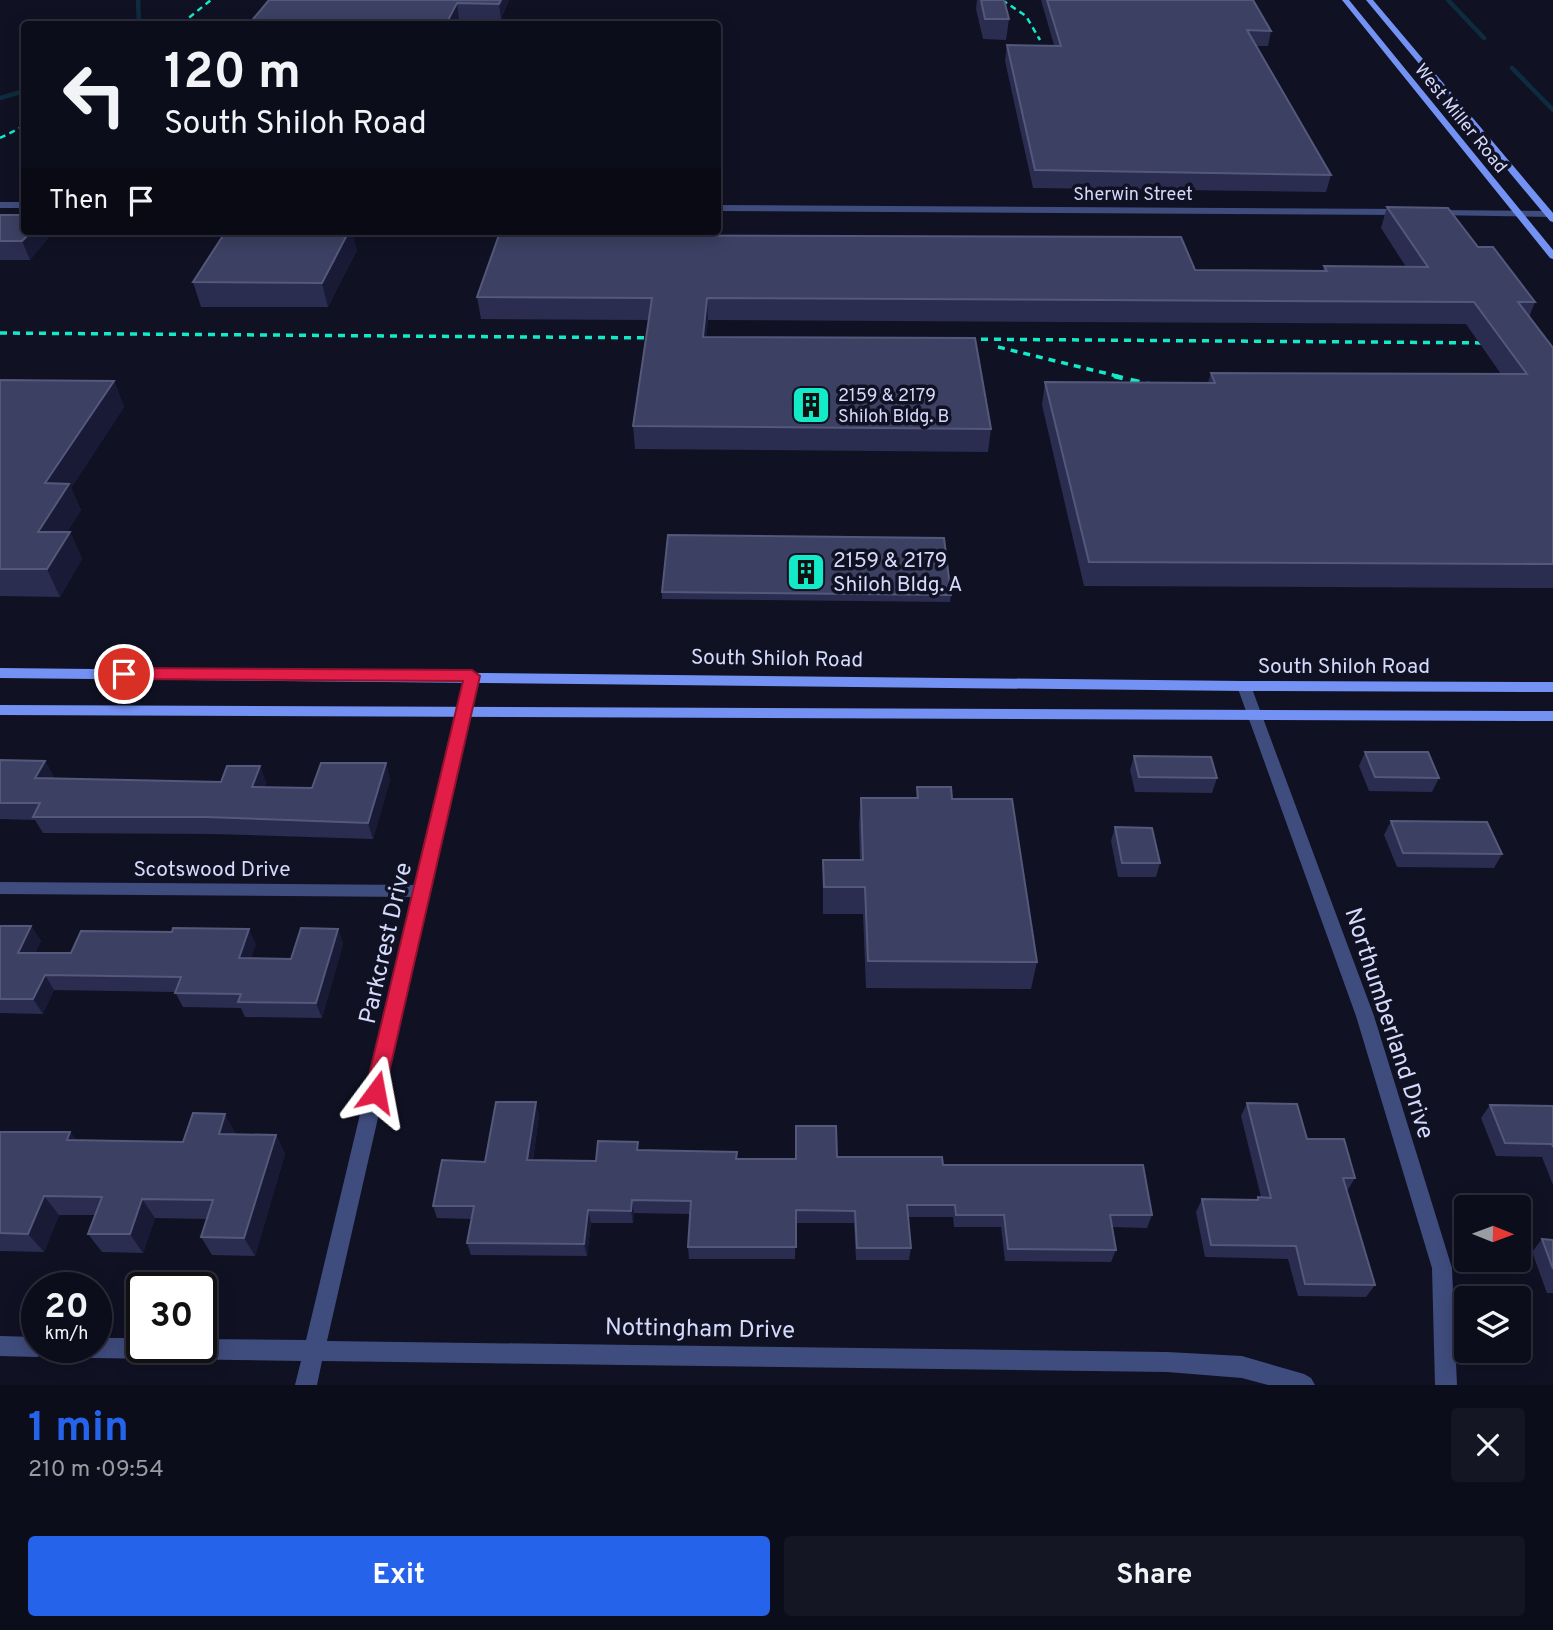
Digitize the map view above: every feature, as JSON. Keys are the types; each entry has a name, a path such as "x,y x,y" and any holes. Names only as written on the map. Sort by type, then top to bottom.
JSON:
{"main road":[{"name":"West Miller Road","path":"1345,0 1553,256"},
{"name":"West Miller Road","path":"1369,0 1551,217"},
{"name":"South Shiloh Road","path":"0,673 1553,687"},
{"path":"0,710 1553,716"}],"street":[{"path":"0,205 21,205"},
{"name":"Sherwin Street","path":"721,208 1412,212"},
{"path":"1423,212 1517,212 1551,217"},
{"name":"Parkcrest Drive","path":"306,1385 472,676"},
{"name":"Northumberland Drive","path":"1244,686 1365,1016 1442,1268 1446,1385"},
{"name":"Scotswood Drive","path":"0,888 423,891"},
{"path":"0,1346 21,1347"},
{"name":"Nottingham Drive","path":"112,1348 1167,1362 1242,1367 1304,1385"}],"building":[{"path":"269,0 501,0 499,4 457,3 448,21 252,21"},
{"path":"981,0 1004,0 1009,19 985,19"},
{"path":"1047,0 1253,0 1271,31 1247,30 1331,175 1035,170 1007,45 1061,46"},
{"path":"1387,207 1448,208 1478,247 1493,247 1535,302 1518,302 1553,348 1553,564 1089,562 1045,382 1215,383 1211,373 1527,374 1474,302 707,298 703,337 975,338 991,429 633,426 652,298 477,297 499,235 1181,237 1195,270 1327,271 1324,266 1428,267"},
{"path":"0,215 21,215 21,235 28,235 22,241 0,241"},
{"path":"223,235 347,235 322,283 193,282"},
{"path":"0,380 114,381 45,483 69,484 38,532 70,532 47,569 0,569"},
{"name":"2159 & 2179 Shiloh Bldg. A","path":"668,535 944,538 951,595 662,592"},
{"path":"1365,752 1428,752 1439,778 1375,777"},
{"path":"1134,756 1211,757 1217,778 1139,777"},
{"path":"0,760 45,761 35,778 221,782 227,766 260,766 252,787 312,788 321,763 386,763 368,823 206,817 33,817 40,803 0,803"},
{"path":"917,787 951,787 952,799 1012,799 1037,962 868,961 865,887 824,887 823,860 863,860 861,798 918,798"},
{"path":"1391,821 1487,822 1502,854 1403,853"},
{"path":"1115,827 1152,828 1160,863 1122,863"},
{"path":"0,926 31,926 18,953 71,953 81,931 249,929 239,958 291,959 301,928 338,929 316,1003 238,1002 241,994 175,993 181,977 45,975 33,999 0,999"},
{"path":"496,1102 536,1102 527,1160 596,1161 598,1141 638,1142 637,1150 737,1152 736,1159 796,1159 796,1126 836,1126 837,1157 942,1157 943,1165 1143,1165 1152,1215 1110,1215 1116,1250 1008,1249 1004,1215 956,1215 955,1205 907,1205 911,1248 857,1248 855,1211 796,1210 796,1247 688,1247 691,1201 632,1200 631,1211 588,1210 584,1244 467,1243 474,1206 433,1206 442,1160 485,1162"},
{"path":"1247,1103 1297,1104 1307,1139 1344,1139 1355,1178 1343,1178 1375,1285 1305,1284 1296,1246 1211,1245 1202,1199 1271,1198"},
{"path":"1490,1105 1553,1106 1553,1147 1552,1144 1505,1143"},
{"path":"193,1113 225,1114 219,1134 276,1135 244,1238 201,1237 213,1200 142,1199 130,1234 88,1234 102,1197 44,1196 28,1234 0,1233 0,1132 70,1132 67,1140 183,1142"},
{"path":"1542,1239 1553,1240 1553,1269"}],"waterway":[{"path":"138,0 139,21"},
{"path":"1448,0 1484,38"},
{"path":"1512,68 1553,110"},
{"path":"0,98 21,92"}],"railway":[{"path":"185,21 211,0"},
{"path":"1002,0 1026,16 1040,40"},
{"path":"0,138 21,128"},
{"path":"0,333 664,338"},
{"path":"955,339 1497,343"},
{"path":"998,347 1121,377"},
{"path":"1114,376 1157,386"}],"place":[{"name":"2159 & 2179 Shiloh Bldg. B","path":"811,405"},
{"name":"2159 & 2179 Shiloh Bldg. A","path":"806,572"}],"route":[{"path":"124,674 472,676 376,1092"}]}
